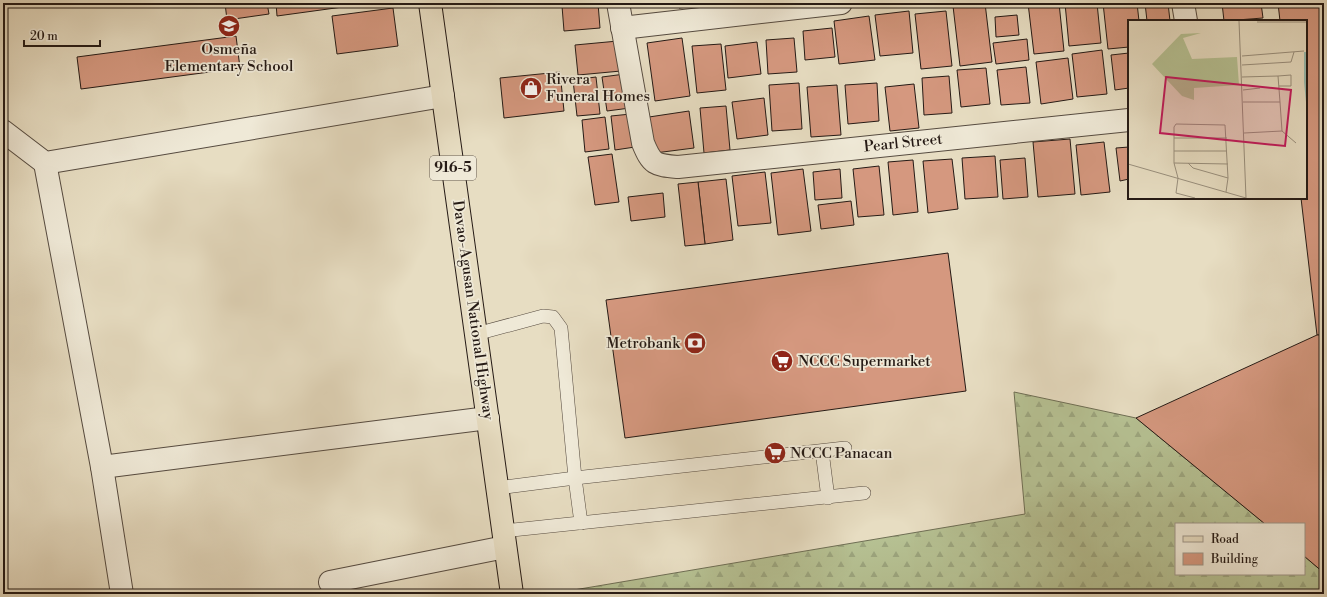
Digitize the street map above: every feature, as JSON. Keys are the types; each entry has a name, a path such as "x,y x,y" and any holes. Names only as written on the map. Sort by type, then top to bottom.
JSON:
{"main road":[{"name":"Davao-Agusan National Highway","path":"430,3 512,594"}],"street":[{"name":"Pearl Street","path":"618,3 643,143 649,158 658,165 678,167 1128,120"},
{"path":"622,28 841,3"},
{"path":"1183,3 1186,20"},
{"path":"45,163 443,96"},
{"path":"3,131 45,163 102,467 122,594"},
{"path":"102,467 488,418"},
{"path":"330,582 504,539"}],"lane":[{"path":"476,334 543,316 553,317 561,328 580,523"},
{"path":"497,488 845,448"},
{"path":"822,451 828,498"},
{"path":"504,539 580,523 864,493"}],"green space":[{"path":"1014,392 1136,418 1264,523 1175,523 1175,575 1305,575 1305,557 1324,573 1324,594 550,594 1025,514"}],"building":[{"path":"225,3 267,3 269,14 227,20"},
{"path":"276,3 349,3 350,6 277,16"},
{"path":"598,3 600,28 564,31 562,6"},
{"path":"644,3 665,3 644,6"},
{"path":"678,3 698,3 698,6 679,8"},
{"path":"698,3 717,3 717,4 698,6"},
{"path":"720,3 745,3 720,5"},
{"path":"985,3 992,62 960,66 953,6"},
{"path":"1028,3 1059,3 1064,51 1034,54"},
{"path":"1065,3 1097,3 1101,43 1069,46"},
{"path":"1103,3 1137,3 1139,20 1128,20 1128,47 1108,49"},
{"path":"1145,3 1168,3 1170,20 1147,20"},
{"path":"1222,3 1261,3 1263,18 1224,20"},
{"path":"1278,3 1324,3 1324,335 1317,335 1301,199 1307,199 1307,20 1280,20"},
{"path":"393,8 398,46 337,54 332,16"},
{"path":"909,11 913,53 880,56 875,15"},
{"path":"946,11 952,66 921,69 915,14"},
{"path":"1017,15 1019,35 996,37 995,17"},
{"path":"869,16 875,60 839,64 834,21"},
{"path":"832,28 835,57 805,60 803,31"},
{"path":"236,36 240,68 81,89 77,57"},
{"path":"682,38 690,96 655,101 647,43"},
{"path":"794,38 797,72 768,74 766,40"},
{"path":"1027,39 1029,60 996,64 993,43"},
{"path":"618,41 621,71 578,75 575,45"},
{"path":"757,42 761,74 728,78 725,46"},
{"path":"721,44 726,90 697,93 692,46"},
{"path":"1102,50 1107,94 1077,97 1072,54"},
{"path":"1128,53 1128,88 1115,90 1111,55"},
{"path":"1068,58 1073,99 1041,104 1036,62"},
{"path":"1026,67 1030,103 1001,105 997,70"},
{"path":"986,68 990,104 961,107 957,70"},
{"name":"Rivera Funeral Homes","path":"560,72 564,111 504,118 500,78"},
{"path":"625,74 630,108 607,111 602,77"},
{"path":"949,76 952,113 924,115 922,78"},
{"path":"596,77 600,114 577,116 573,80"},
{"path":"799,83 802,129 772,131 769,85"},
{"path":"877,83 879,121 848,124 845,85"},
{"path":"914,84 919,128 890,131 885,87"},
{"path":"837,85 841,135 811,137 807,87"},
{"path":"764,98 768,135 737,139 732,102"},
{"path":"726,106 730,150 704,153 700,108"},
{"path":"689,111 694,148 655,153 649,117"},
{"path":"631,114 635,147 615,150 611,116"},
{"path":"605,117 609,149 585,152 582,120"},
{"path":"1070,139 1075,194 1038,197 1033,142"},
{"path":"1104,142 1110,192 1081,195 1076,145"},
{"path":"1128,147 1128,179 1120,181 1116,148"},
{"path":"612,154 619,202 595,205 588,157"},
{"path":"995,156 998,197 965,199 962,158"},
{"path":"1025,158 1028,197 1003,199 1000,160"},
{"path":"952,159 958,209 928,213 923,161"},
{"path":"913,160 918,212 893,215 888,162"},
{"path":"879,166 884,215 858,217 853,169"},
{"path":"803,169 811,231 778,235 771,173"},
{"path":"840,169 842,198 815,200 813,172"},
{"path":"765,172 771,223 738,226 732,176"},
{"path":"726,179 733,240 705,244 698,182"},
{"path":"698,182 705,244 685,246 678,184"},
{"path":"663,193 665,217 631,221 628,197"},
{"path":"851,201 854,225 821,229 818,205"},
{"path":"948,253 966,391 625,438 606,300"},
{"path":"1317,335 1324,335 1324,573 1305,557 1305,523 1264,523 1136,418"}],"place":[{"name":"Osmeña Elementary School","path":"229,26"},
{"name":"Rivera Funeral Homes","path":"531,88"},
{"name":"Metrobank","path":"695,343"},
{"name":"NCCC Supermarket","path":"782,361"},
{"name":"NCCC Panacan","path":"775,453"}]}
